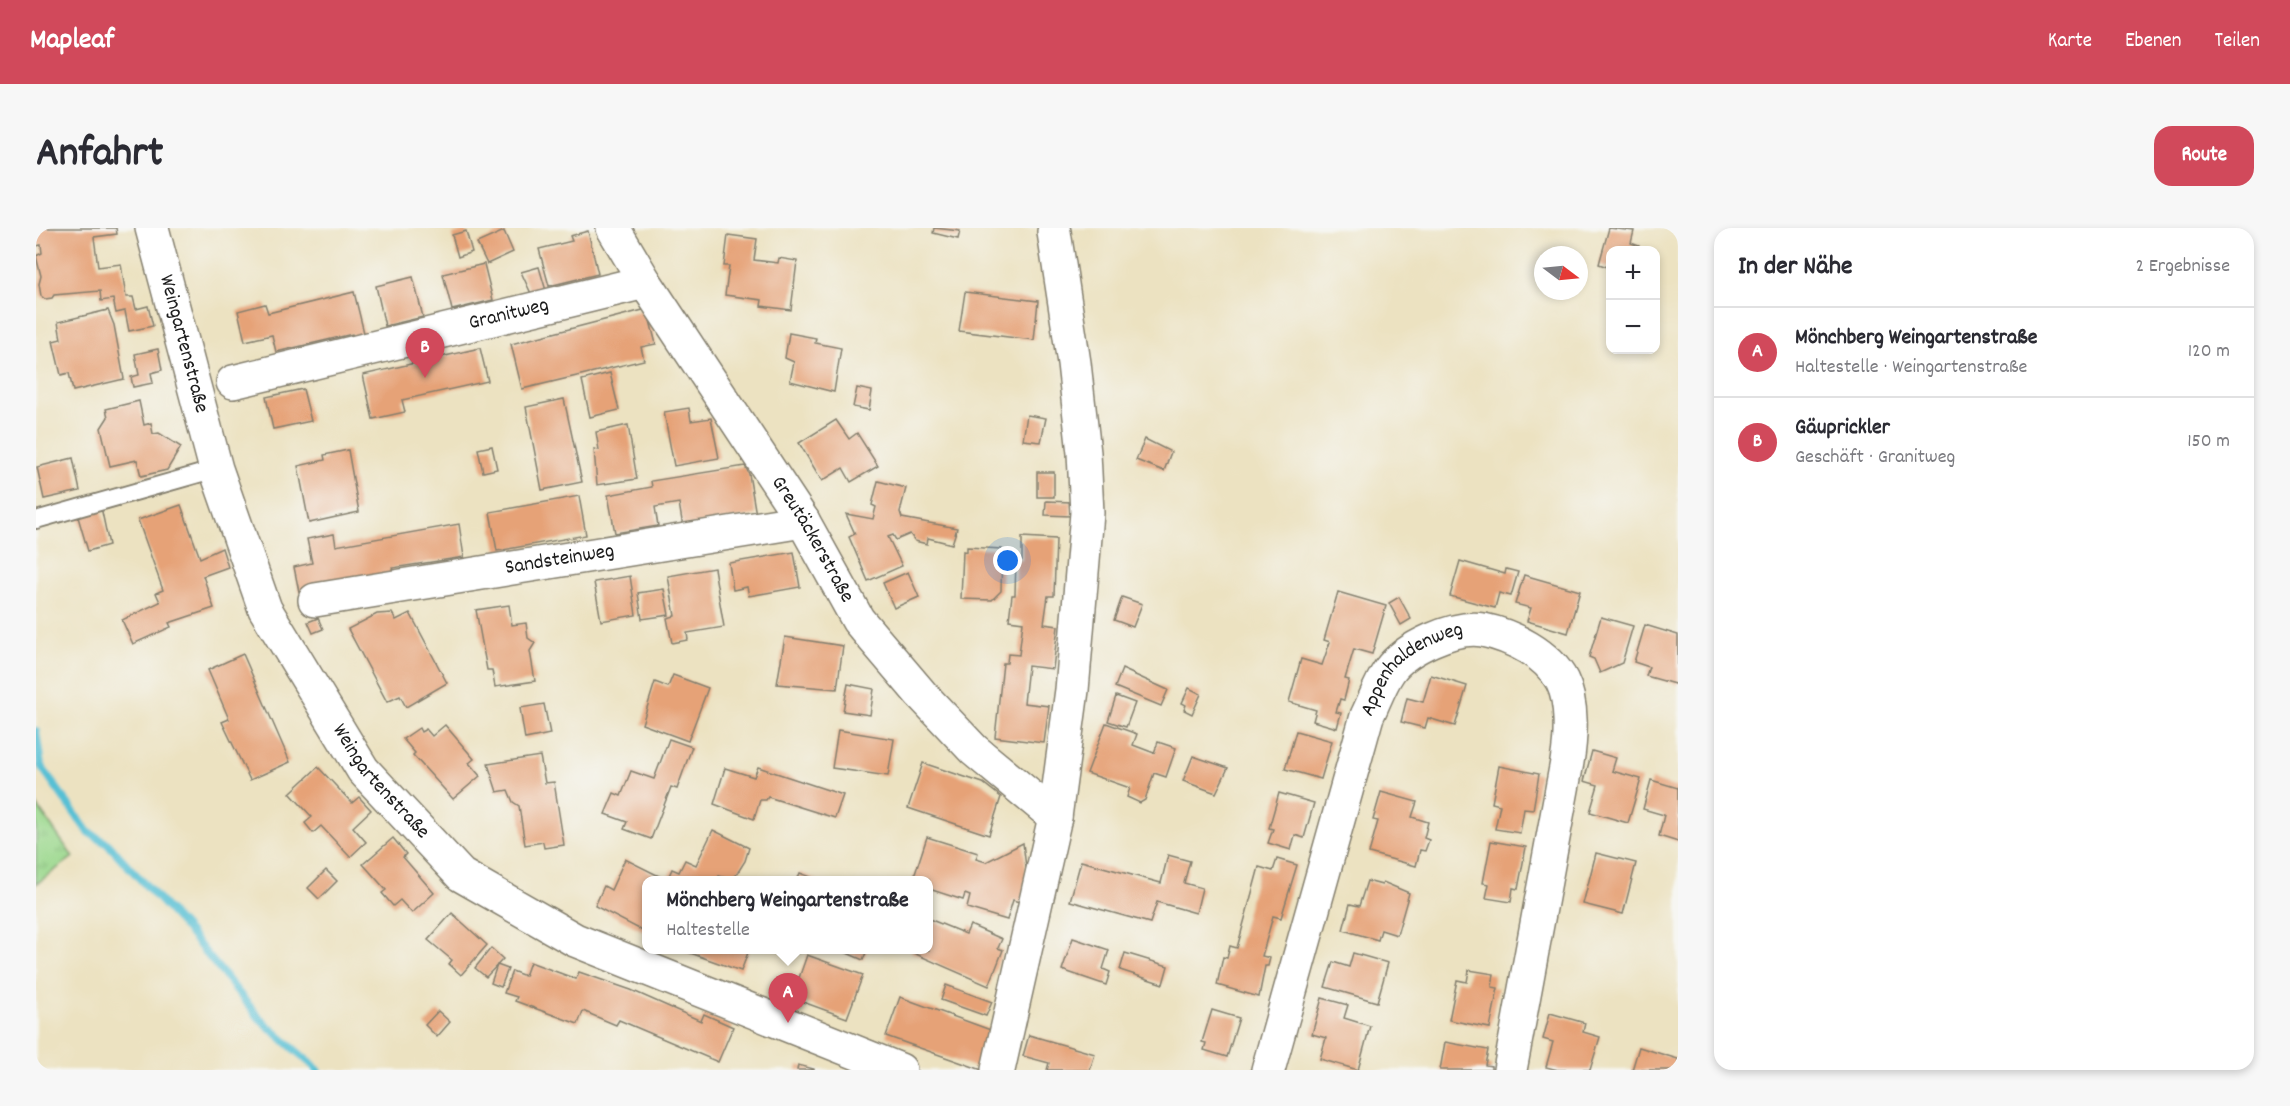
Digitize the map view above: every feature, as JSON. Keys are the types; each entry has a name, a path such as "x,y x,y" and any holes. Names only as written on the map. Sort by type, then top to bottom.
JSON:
{"street":[{"name":"Weingartenstraße","path":"152,228 216,469 265,609 363,770 461,875 575,940 900,1070"},
{"name":"Greutäckerstraße","path":"613,228 645,282 803,521 858,620 974,750 1056,817"},
{"path":"998,1070 1056,817 1072,690 1087,513 1084,453 1074,363 1054,232"},
{"name":"Granitweg","path":"233,382 645,282"},
{"name":"Sandsteinweg","path":"315,600 803,521"},
{"name":"Appenhaldenweg","path":"1268,1070 1367,716 1390,670 1413,649 1443,636 1481,630 1519,643 1542,656 1562,681 1571,723 1567,762 1509,1070"}],"lane":[{"path":"36,520 216,469"}],"green space":[{"path":"36,804 73,857 36,884"}],"building":[{"path":"36,228 116,228 117,234 94,237 98,267 121,264 126,297 133,297 136,309 148,306 153,326 129,331 125,311 116,313 113,299 101,301 100,291 54,295 52,298 45,299 41,296 39,284 41,276 36,256 42,253 41,245 36,246"},
{"path":"934,228 960,231 958,239 933,233"},
{"path":"1609,228 1634,231 1631,243 1639,246 1606,246 1606,267 1599,264"},
{"path":"466,231 472,252 458,257 452,235"},
{"path":"504,231 513,252 487,264 477,243"},
{"path":"588,231 598,274 549,286 539,249 572,241 570,236"},
{"path":"728,235 757,239 754,260 778,263 779,258 797,261 791,310 761,306 762,300 725,295 729,266 724,266"},
{"path":"484,264 493,300 452,310 443,274"},
{"path":"539,267 547,294 534,300 521,272"},
{"path":"413,277 423,317 385,326 376,286"},
{"path":"354,292 365,337 355,340 352,334 276,352 272,335 245,341 238,311 265,304 268,313"},
{"path":"965,292 1038,301 1034,340 959,331"},
{"path":"647,309 656,344 641,347 644,360 522,389 511,344"},
{"path":"108,310 114,325 124,379 73,391 69,373 61,375 53,341 61,339 58,322"},
{"path":"789,333 816,338 815,343 841,348 834,392 790,381 794,362 785,358"},
{"path":"480,348 488,381 402,400 405,412 373,419 363,375"},
{"path":"158,349 162,370 151,373 153,383 133,387 131,377 139,375 135,354"},
{"path":"610,373 619,410 590,417 582,380"},
{"path":"857,388 872,391 869,410 853,407"},
{"path":"303,389 311,421 273,429 266,397"},
{"path":"564,399 582,482 542,490 526,407"},
{"path":"139,401 144,425 151,423 153,434 159,433 181,447 167,470 141,476 137,460 110,466 101,428 108,417 106,409"},
{"path":"689,408 691,421 711,418 719,458 674,466 664,412"},
{"path":"1027,415 1046,418 1041,442 1023,440"},
{"path":"836,420 849,439 857,433 878,466 851,482 843,468 822,481 799,443"},
{"path":"628,425 637,479 597,485 594,449 599,450 596,432"},
{"path":"1145,439 1171,452 1164,471 1136,460"},
{"path":"492,446 497,469 483,472 478,449"},
{"path":"348,450 359,512 309,523 298,466 325,460 324,455"},
{"path":"73,458 80,491 44,499 37,467"},
{"path":"745,466 749,474 756,515 683,527 679,503 655,507 658,526 615,533 608,495 652,487 651,481"},
{"path":"1037,472 1054,472 1054,497 1037,497"},
{"path":"878,481 906,488 900,512 902,518 957,528 952,544 928,538 927,544 915,541 910,534 896,540 893,535 888,537 902,566 868,581 849,537 855,534 846,514 873,519 876,507 872,505"},
{"path":"579,496 586,535 497,551 490,512"},
{"path":"1046,501 1071,502 1071,516 1045,515"},
{"path":"181,505 200,558 222,548 228,567 203,576 214,608 169,623 171,627 133,644 122,620 160,602 156,593 163,590 138,520"},
{"path":"101,507 109,545 88,551 78,517"},
{"path":"459,524 464,557 392,568 394,577 299,592 294,567 312,563 307,539 334,534 336,546"},
{"path":"1022,537 1056,539 1054,596 1048,596 1044,624 1058,626 1053,669 1028,666 1024,703 1049,706 1044,743 995,737 1003,663 1007,663 1008,654 1019,655 1023,622 1009,620 1012,595 1015,595 1016,560 1022,560"},
{"path":"967,547 1002,549 1001,591 992,600 961,599 963,551 967,552"},
{"path":"794,552 800,587 749,596 747,587 733,590 729,563"},
{"path":"1460,561 1505,574 1506,569 1518,572 1511,596 1499,593 1495,608 1450,596"},
{"path":"714,568 724,627 687,633 688,640 672,643 667,618 675,616 668,576"},
{"path":"908,572 919,597 894,608 883,583"},
{"path":"1524,575 1580,591 1568,633 1527,621 1531,608 1515,604"},
{"path":"630,576 636,615 601,621 594,582"},
{"path":"664,589 669,615 642,619 638,593"},
{"path":"1338,592 1386,606 1372,654 1354,649 1345,679 1349,680 1344,700 1340,699 1336,712 1341,713 1337,728 1313,721 1316,710 1289,702 1301,659 1322,665 1330,642 1324,640"},
{"path":"1122,597 1142,604 1133,627 1114,620"},
{"path":"1399,597 1411,619 1401,625 1389,603"},
{"path":"509,605 512,625 526,623 528,638 535,643 530,651 535,681 495,687 492,670 487,670 476,610"},
{"path":"392,613 396,620 410,613 447,683 406,707 400,696 387,702 348,629 377,614"},
{"path":"1601,617 1633,626 1622,663 1600,673 1594,659 1589,657"},
{"path":"318,618 323,629 313,633 308,622"},
{"path":"1645,625 1678,635 1678,685 1646,676 1649,667 1634,662"},
{"path":"785,637 843,646 837,689 777,684"},
{"path":"243,654 290,762 250,780 222,722 229,719 208,670"},
{"path":"1122,669 1168,690 1161,706 1115,687"},
{"path":"673,675 708,688 688,741 642,724 655,682 668,687"},
{"path":"1431,675 1467,686 1455,726 1428,718 1425,728 1401,722 1407,698 1423,702"},
{"path":"848,684 874,689 870,715 843,711"},
{"path":"1189,688 1201,694 1192,714 1184,710 1186,705 1182,703"},
{"path":"1116,696 1135,703 1126,727 1108,721"},
{"path":"544,704 550,734 525,739 520,708"},
{"path":"1106,723 1137,734 1133,745 1154,753 1158,742 1176,748 1166,777 1154,773 1145,800 1140,803 1127,797 1130,788 1087,773"},
{"path":"445,725 474,759 469,763 480,776 453,799 413,755 415,753 403,739 419,728 421,732 426,729 432,736"},
{"path":"838,730 894,739 888,776 832,768"},
{"path":"1296,731 1332,741 1321,779 1285,769"},
{"path":"669,739 692,747 677,789 671,787 651,839 624,829 627,822 605,814 614,793 621,796 631,771 654,779"},
{"path":"1592,751 1616,758 1612,771 1641,779 1628,823 1590,812 1598,785 1584,781"},
{"path":"540,756 545,783 554,782 564,845 544,848 543,842 525,845 519,806 513,802 508,790 497,792 488,764"},
{"path":"1193,756 1228,768 1216,793 1183,781"},
{"path":"923,763 983,783 1001,797 989,835 908,808"},
{"path":"1499,766 1539,774 1533,810 1524,809 1520,833 1495,829 1500,805 1492,803"},
{"path":"318,767 352,803 359,797 371,810 353,827 366,842 350,857 321,826 313,833 305,823 312,817 290,793"},
{"path":"758,767 843,795 835,818 768,797 766,800 760,800 754,819 714,804 725,768 754,777"},
{"path":"1651,780 1678,788 1678,842 1659,836 1664,815 1643,809"},
{"path":"1381,792 1417,802 1412,817 1428,822 1424,838 1429,840 1425,851 1420,850 1416,866 1369,853 1378,821 1373,820"},
{"path":"1279,793 1314,803 1304,838 1295,835 1291,850 1268,843 1273,829 1269,828"},
{"path":"713,830 749,848 745,861 736,876 669,876 672,869 679,872 685,860 696,865"},
{"path":"927,837 978,853 976,859 986,862 1023,843 1027,875 1022,903 1013,900 1007,920 967,908 970,896 965,894 963,900 933,890 933,876 914,876"},
{"path":"393,838 406,854 403,857 434,893 412,913 400,900 393,906 382,893 386,890 363,864"},
{"path":"1491,841 1526,847 1518,889 1513,888 1511,902 1486,898 1489,884 1483,883"},
{"path":"1596,853 1636,863 1623,914 1583,904"},
{"path":"1168,855 1190,861 1184,883 1202,888 1196,913 1157,902 1150,923 1070,901 1081,861 1161,883"},
{"path":"625,859 659,876 642,876 642,930 595,906 604,886 611,890"},
{"path":"1277,859 1297,865 1281,918 1273,916 1262,956 1270,958 1268,966 1265,966 1259,997 1217,985 1223,957 1227,958 1230,946 1237,948 1259,867 1273,871"},
{"path":"326,870 337,881 319,899 308,888"},
{"path":"1367,881 1382,885 1383,882 1409,893 1397,935 1381,930 1378,940 1343,930 1350,904 1359,906"},
{"path":"452,913 487,945 461,975 449,964 452,960 428,940"},
{"path":"933,921 966,934 970,925 1002,939 998,948 1003,950 989,986 916,954 933,954"},
{"path":"1073,938 1109,950 1103,969 1110,972 1106,985 1062,970"},
{"path":"491,948 503,959 486,977 475,968"},
{"path":"1125,953 1168,966 1163,984 1120,970"},
{"path":"1353,953 1388,963 1377,1002 1325,987 1333,962 1349,967"},
{"path":"693,954 747,954 741,971"},
{"path":"849,954 865,954 863,960"},
{"path":"807,955 863,975 847,1018 792,998"},
{"path":"530,962 576,979 579,972 631,990 701,1021 704,1014 733,1027 718,1062 619,1020 616,1025 583,1011 578,1024 515,1001 517,997 504,993 512,971 525,976"},
{"path":"497,965 508,969 501,987 491,983"},
{"path":"1469,970 1494,974 1492,987 1498,988 1490,1028 1449,1020 1457,980 1467,982"},
{"path":"946,985 992,1002 986,1016 941,1000"},
{"path":"900,997 996,1032 982,1070 886,1036"},
{"path":"1322,998 1348,1005 1344,1018 1370,1026 1358,1070 1320,1059 1326,1038 1312,1034"},
{"path":"1212,1010 1239,1018 1227,1057 1204,1050 1206,1043 1202,1042"},
{"path":"438,1011 450,1022 437,1037 425,1025"},
{"path":"1550,1013 1585,1023 1583,1032 1600,1037 1590,1070 1558,1070 1546,1067 1553,1042 1543,1039"},
{"path":"1029,1035 1095,1054 1090,1070 1047,1070 1049,1063 1023,1056"},
{"path":"1445,1042 1488,1050 1485,1065 1491,1066 1491,1070 1440,1070"},
{"path":"1639,1047 1678,1059 1678,1070 1632,1070"},
{"path":"798,1065 814,1069 814,1070 797,1070"}],"waterway":[{"path":"36,731 41,766 88,832 108,844 187,930 261,1020 318,1070"}],"place":[{"name":"Gäuprickler","path":"425,378"},
{"name":"Mönchberg Weingartenstraße","path":"788,1023"}]}
